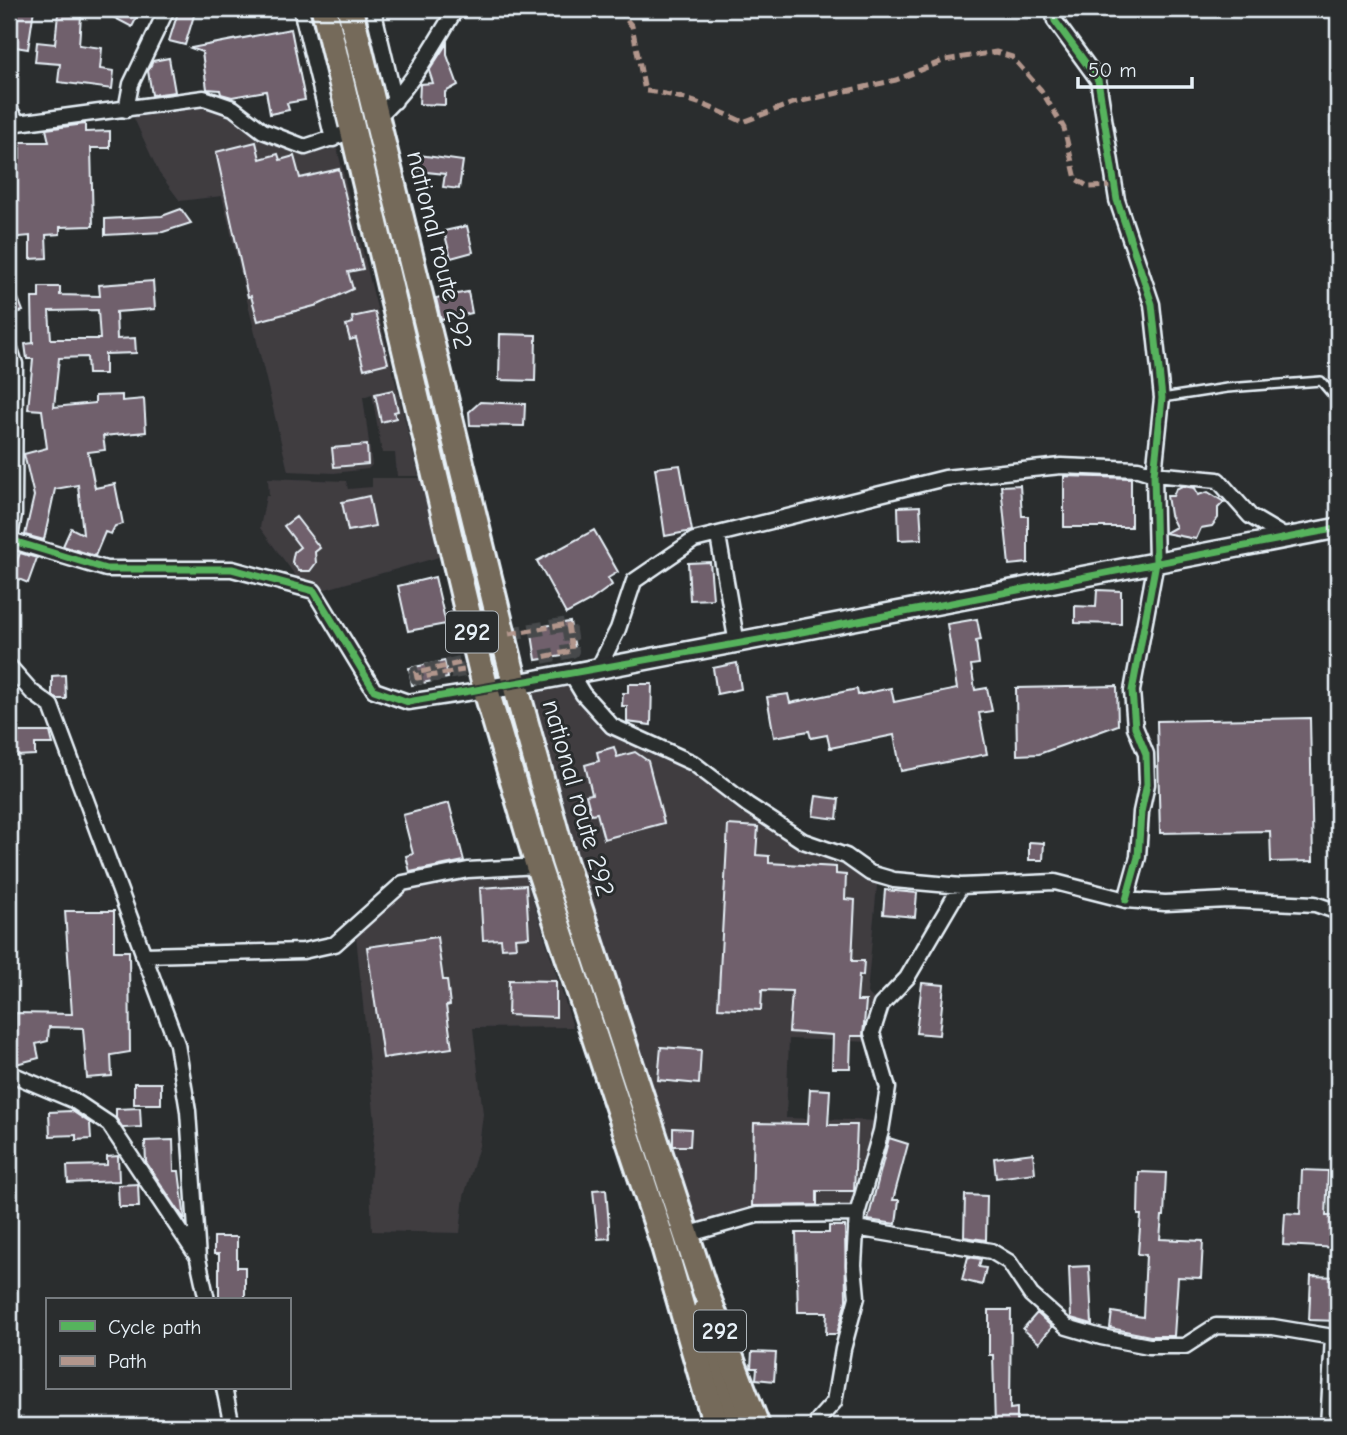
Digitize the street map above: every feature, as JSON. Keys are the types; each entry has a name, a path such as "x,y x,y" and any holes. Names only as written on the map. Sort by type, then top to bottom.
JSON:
{"highway":[{"name":"292","path":"324,9 343,135 486,690 538,866 663,1243 716,1426"},
{"name":"national route 292","path":"350,9 515,684 564,861 686,1235 757,1426"}],"main road":[{"path":"686,1235 695,1282 733,1426"},
{"path":"663,1243 733,1426"}],"street":[{"path":"126,110 131,84 157,24 167,9"},
{"path":"9,109 18,123 204,97 233,108 263,131 305,147 343,135 301,9"},
{"path":"373,9 395,101"},
{"path":"376,118 395,101 456,9"},
{"path":"1054,9 1055,21 1098,80 1117,200 1152,304 1162,398 1154,474 1156,562 1132,691 1135,727 1146,754 1147,784 1141,812 1138,857 1125,900"},
{"path":"9,346 15,364 10,536 106,569 232,569 314,591 374,690 408,702 737,644 1338,528"},
{"path":"599,667 618,629 634,581 694,540 945,478 1061,466 1138,469 1154,474 1218,480 1250,516 1287,538"},
{"path":"718,536 737,644"},
{"path":"9,666 32,692 51,706 177,1044 188,1111 198,1259 207,1298"},
{"path":"571,674 583,694 612,726 693,763 748,805 803,841 846,856 870,873 894,880 961,886 1055,882 1125,900 1165,903 1229,900 1315,904 1338,912"},
{"path":"143,955 303,951 335,944 403,883 468,870 538,866"},
{"path":"819,1426 818,1420 834,1402 843,1349 857,1297 854,1265 856,1221 881,1131 888,1088 872,1033 881,1005 907,978 961,886"},
{"path":"9,1073 73,1100 109,1124 198,1259"},
{"path":"686,1235 757,1215 856,1221 990,1251 1009,1262 1031,1295 1067,1327 1101,1337 1149,1346 1185,1346 1216,1326 1273,1327 1336,1336 1328,1426"},
{"path":"224,1390 232,1426"}],"lane":[{"path":"1162,398 1227,388 1321,381 1338,401"}],"shaded area":[{"path":"199,103 221,108 266,138 297,152 309,153 337,148 419,476 397,476 395,453 382,453 372,394 363,397 372,465 368,469 334,473 288,471 222,196 180,201 159,173 132,114"},
{"path":"268,478 346,481 348,489 372,487 372,478 420,478 439,557 326,589 301,583 260,528 266,496 269,496"},
{"path":"571,674 612,726 693,763 748,805 878,875 867,993 881,1005 875,1042 789,1039 786,1118 883,1121 857,1214 757,1215 699,1232 554,783 526,682"},
{"path":"522,866 573,1027 473,1028 483,1114 479,1146 464,1196 460,1233 372,1231 370,1185 375,1122 355,926 403,883"}],"building":[{"path":"9,9 34,9 28,49 9,46"},
{"path":"98,9 141,9 132,27"},
{"path":"179,9 195,12 185,45 169,41"},
{"path":"58,14 81,16 79,45 102,48 100,69 114,71 112,89 58,82 60,64 35,62 37,42 55,44"},
{"path":"291,29 305,100 287,103 289,110 270,114 266,91 232,97 221,94 220,90 207,89 202,52 191,48"},
{"path":"447,43 447,55 458,85 445,92 445,105 419,104 420,84 433,83 429,71"},
{"path":"169,58 175,92 152,95 148,71 153,61"},
{"path":"85,124 85,132 110,131 110,148 91,148 93,226 60,227 60,234 46,235 47,258 30,259 30,236 9,238 9,159 20,159 20,142 49,142 46,129"},
{"path":"256,142 260,159 278,154 280,160 294,156 300,178 339,169 363,269 348,272 353,289 318,305 258,321 251,296 248,297 216,152"},
{"path":"419,155 463,161 459,189 443,187 445,174 417,171"},
{"path":"181,209 191,223 163,232 105,235 105,219 162,216"},
{"path":"467,226 473,252 451,258 444,231"},
{"path":"9,275 23,311 9,315"},
{"path":"153,281 155,309 116,312 117,339 135,338 136,353 105,354 105,374 88,374 87,357 59,358 54,407 95,403 95,396 122,395 122,401 144,399 146,432 103,436 105,450 88,452 95,488 115,484 123,524 115,526 111,534 105,532 95,556 63,546 71,528 83,534 78,485 55,489 44,540 25,535 34,496 24,454 47,448 42,410 28,409 33,359 27,359 25,344 33,343 32,298 39,298 39,287 60,287 60,295 100,296 99,285","holes":["98,310 100,339 51,339 49,311"]},
{"path":"468,292 472,313 441,320 436,298"},
{"path":"375,312 388,363 364,369 356,338 350,340 346,325 353,323 352,317"},
{"path":"500,334 536,335 535,381 499,380"},
{"path":"393,390 398,411 394,412 396,418 381,422 375,394"},
{"path":"480,402 525,404 524,426 470,425 469,412"},
{"path":"367,445 368,464 334,467 332,448"},
{"path":"680,465 692,531 665,536 655,468"},
{"path":"1064,476 1131,478 1131,527 1064,527"},
{"path":"1020,485 1022,516 1028,516 1028,563 1009,565 1001,486"},
{"path":"1182,486 1195,488 1198,495 1208,492 1224,502 1218,508 1218,518 1212,526 1201,528 1196,539 1165,533 1176,527 1170,515 1167,496 1173,496 1176,489"},
{"path":"369,496 375,526 348,531 342,502"},
{"path":"920,506 922,539 899,540 898,507"},
{"path":"296,517 320,548 315,552 316,563 310,571 299,571 292,562 294,552 300,547 284,526"},
{"path":"594,530 618,572 608,578 612,585 566,614 537,561"},
{"path":"20,553 37,558 28,583 11,576"},
{"path":"710,562 713,599 690,600 688,563"},
{"path":"435,577 446,624 408,631 398,586"},
{"path":"1097,590 1121,591 1121,624 1075,623 1075,606 1096,607"},
{"path":"977,619 981,640 976,641 979,664 971,665 975,690 987,688 992,711 979,713 987,754 901,771 894,735 830,748 827,735 811,738 809,731 774,737 767,697 788,694 790,703 857,689 858,695 891,688 894,702 957,689 947,624"},
{"path":"570,622 576,654 536,660 531,628"},
{"path":"445,661 448,678 412,685 409,668"},
{"path":"737,663 741,689 717,694 713,668"},
{"path":"65,675 66,699 57,699 52,695 52,676"},
{"path":"628,684 652,684 651,725 627,722 627,706 622,706 623,693 628,693"},
{"path":"1117,686 1118,725 1039,754 1017,755 1016,688"},
{"path":"1310,718 1313,861 1271,862 1270,831 1160,833 1157,721"},
{"path":"16,732 50,732 53,744 35,744 35,755 16,756"},
{"path":"614,747 617,757 635,752 648,761 664,823 604,839 597,813 591,814 586,795 592,794 585,765 599,761 597,752"},
{"path":"816,796 839,799 837,819 813,816"},
{"path":"449,803 464,861 410,872 406,856 413,854 403,815"},
{"path":"728,825 758,827 756,855 769,856 769,863 836,867 836,874 846,875 845,899 855,900 852,961 864,961 863,976 859,975 857,1001 866,1001 863,1036 851,1036 850,1068 832,1068 833,1035 789,1032 792,991 762,990 761,1010 718,1008"},
{"path":"1029,842 1044,843 1043,860 1029,860"},
{"path":"526,885 529,937 515,938 516,947 502,948 501,939 483,940 480,888"},
{"path":"885,890 917,893 915,917 883,914"},
{"path":"65,911 114,911 114,951 129,951 130,1052 111,1055 112,1076 87,1078 83,1028 49,1027 48,1041 36,1044 39,1058 16,1064 16,1013 72,1014"},
{"path":"437,937 443,980 447,980 450,1005 446,1006 452,1048 383,1058 367,947"},
{"path":"509,980 556,981 556,1017 508,1015"},
{"path":"922,983 944,985 939,1035 916,1033"},
{"path":"661,1047 701,1050 699,1084 658,1080"},
{"path":"134,1083 161,1083 161,1104 134,1104"},
{"path":"810,1089 830,1090 828,1125 857,1125 854,1191 817,1191 817,1205 752,1206 754,1123 808,1124"},
{"path":"140,1108 141,1127 123,1128 116,1118 116,1109"},
{"path":"72,1111 90,1123 91,1139 76,1140 76,1135 50,1136 49,1112"},
{"path":"673,1128 691,1129 690,1146 673,1146"},
{"path":"889,1138 908,1144 893,1200 899,1200 896,1224 868,1220"},
{"path":"173,1140 174,1171 179,1171 185,1220 146,1162 145,1141"},
{"path":"1033,1153 1035,1173 996,1178 994,1158"},
{"path":"118,1156 119,1181 68,1183 67,1166 107,1165 107,1157"},
{"path":"1302,1170 1328,1171 1326,1216 1338,1216 1338,1248 1283,1245 1285,1213 1300,1214"},
{"path":"1139,1172 1166,1173 1160,1239 1203,1241 1201,1278 1178,1277 1174,1336 1150,1336 1110,1328 1112,1312 1143,1317 1146,1255 1138,1254 1141,1215 1138,1215"},
{"path":"138,1184 139,1207 119,1207 118,1185"},
{"path":"606,1189 610,1238 598,1239 593,1190"},
{"path":"965,1195 987,1196 986,1240 964,1237"},
{"path":"829,1226 845,1226 846,1300 837,1334 826,1334 827,1312 798,1312 796,1233 829,1233"},
{"path":"214,1237 237,1237 237,1267 245,1267 245,1298 219,1298 219,1254 214,1254"},
{"path":"968,1257 981,1259 979,1267 986,1268 982,1285 962,1280"},
{"path":"1089,1266 1092,1324 1071,1318 1069,1267"},
{"path":"1311,1276 1338,1277 1338,1321 1309,1320"},
{"path":"989,1310 1011,1310 1010,1409 1017,1408 1017,1426 995,1426 993,1355 989,1355"},
{"path":"1037,1313 1052,1327 1039,1343 1023,1329"},
{"path":"752,1352 776,1353 774,1381 756,1379 757,1368 751,1368"}],"tunnel":[{"path":"509,634 568,624 572,651 542,657"},
{"path":"460,663 416,673 417,678 464,670"}],"marked path":[{"path":"617,9 632,26 645,91 695,102 743,122 793,103 896,80 945,60 996,52 1012,57 1041,90 1064,128 1076,179 1089,187 1115,186"},
{"path":"509,634 568,624 572,651 542,657"},
{"path":"460,663 416,673 417,678 464,670"}],"cycle path":[{"path":"1053,9 1055,21 1098,80 1117,200 1152,304 1162,398 1154,474 1156,562 1132,691 1135,727 1146,754 1147,784 1141,812 1138,857 1126,900"},
{"path":"10,540 106,569 232,569 314,591 374,690 408,702 786,635 1338,528"}]}
